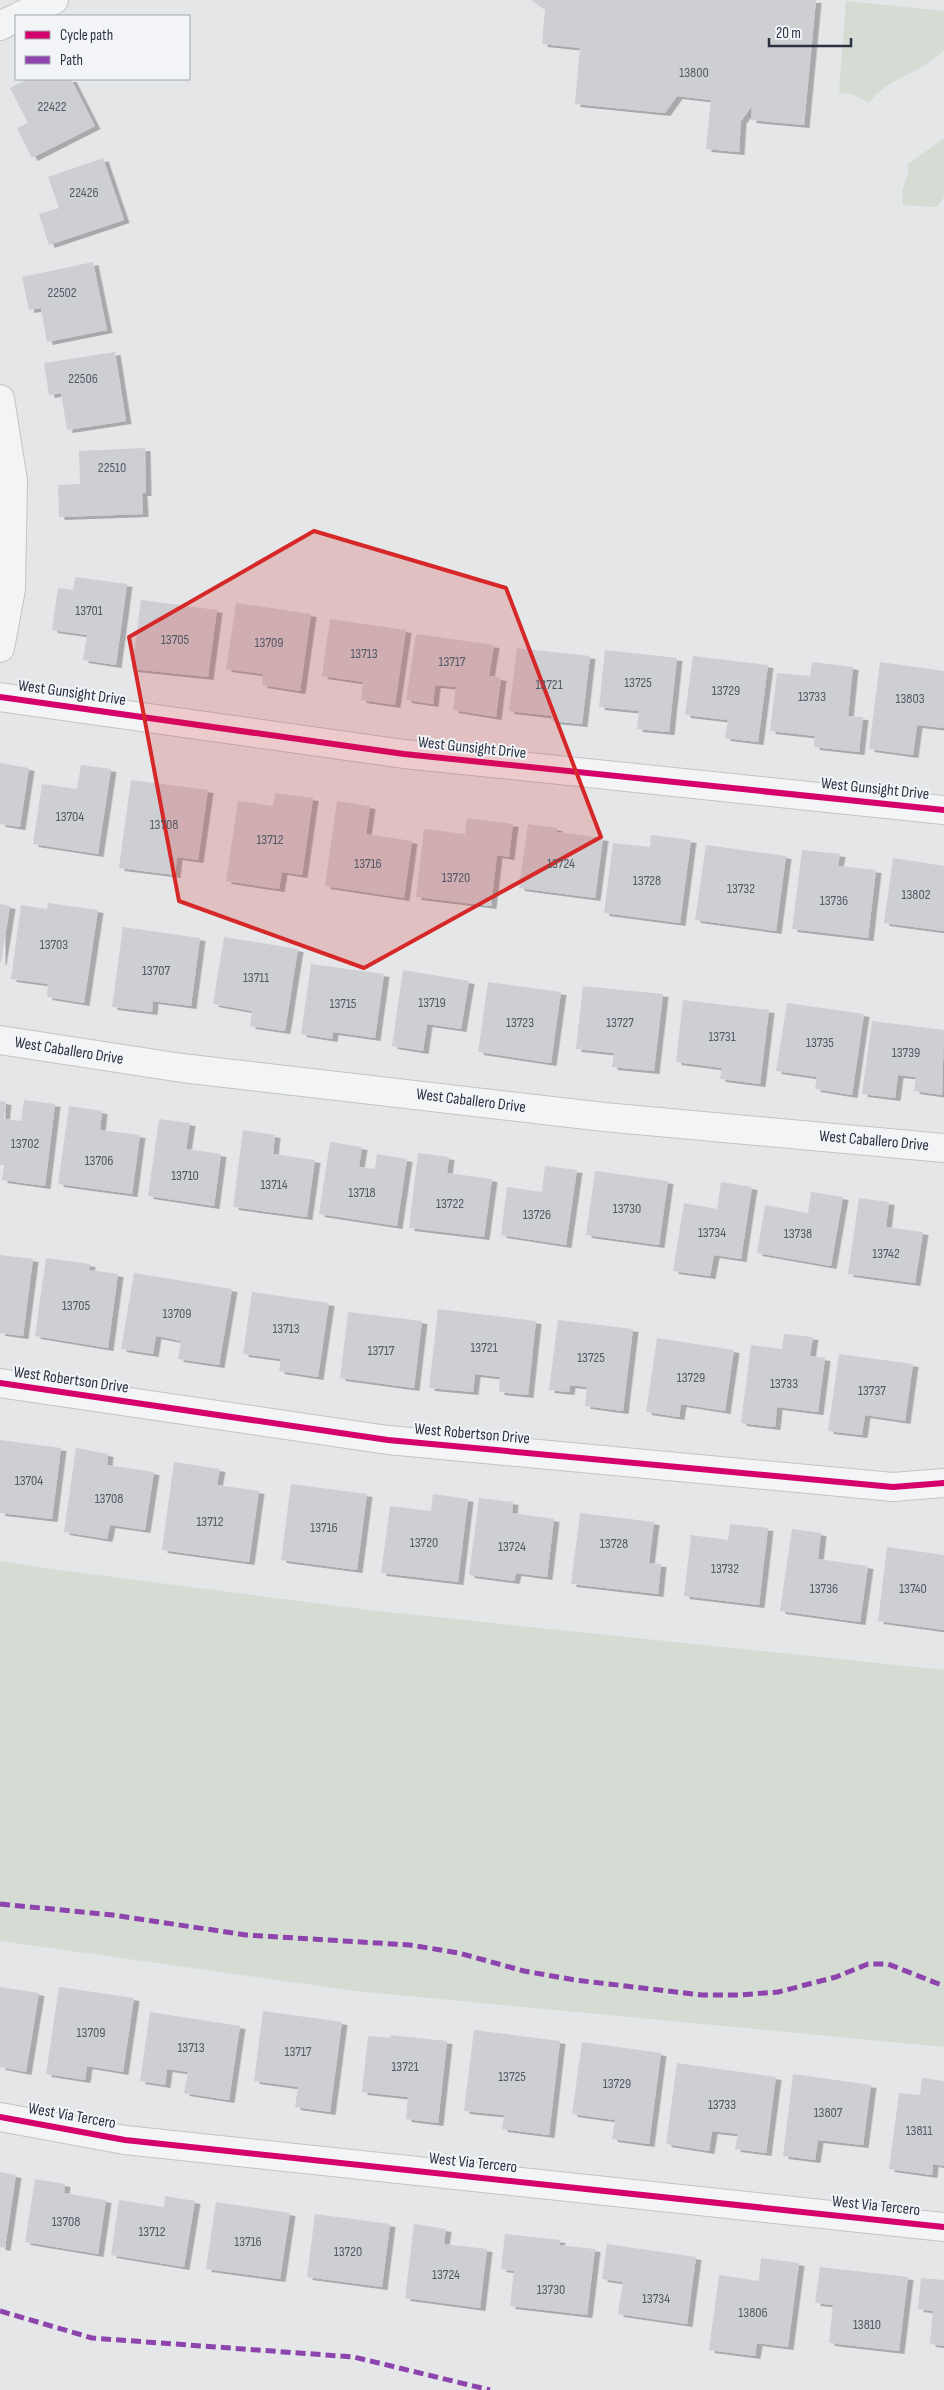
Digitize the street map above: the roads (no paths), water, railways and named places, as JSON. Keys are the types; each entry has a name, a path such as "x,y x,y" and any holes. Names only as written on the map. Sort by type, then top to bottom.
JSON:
{"street":[{"path":"22,15 54,0"},
{"path":"0,26 15,18"},
{"path":"0,399 13,481 11,589 0,648"},
{"name":"West Gunsight Drive","path":"0,697 404,754 944,810"},
{"name":"West Caballero Drive","path":"0,1040 182,1068 604,1117 944,1148"},
{"name":"West Robertson Drive","path":"0,1384 388,1440 892,1487 944,1483"},
{"name":"West Via Tercero","path":"0,2117 124,2140 944,2227"}]}
